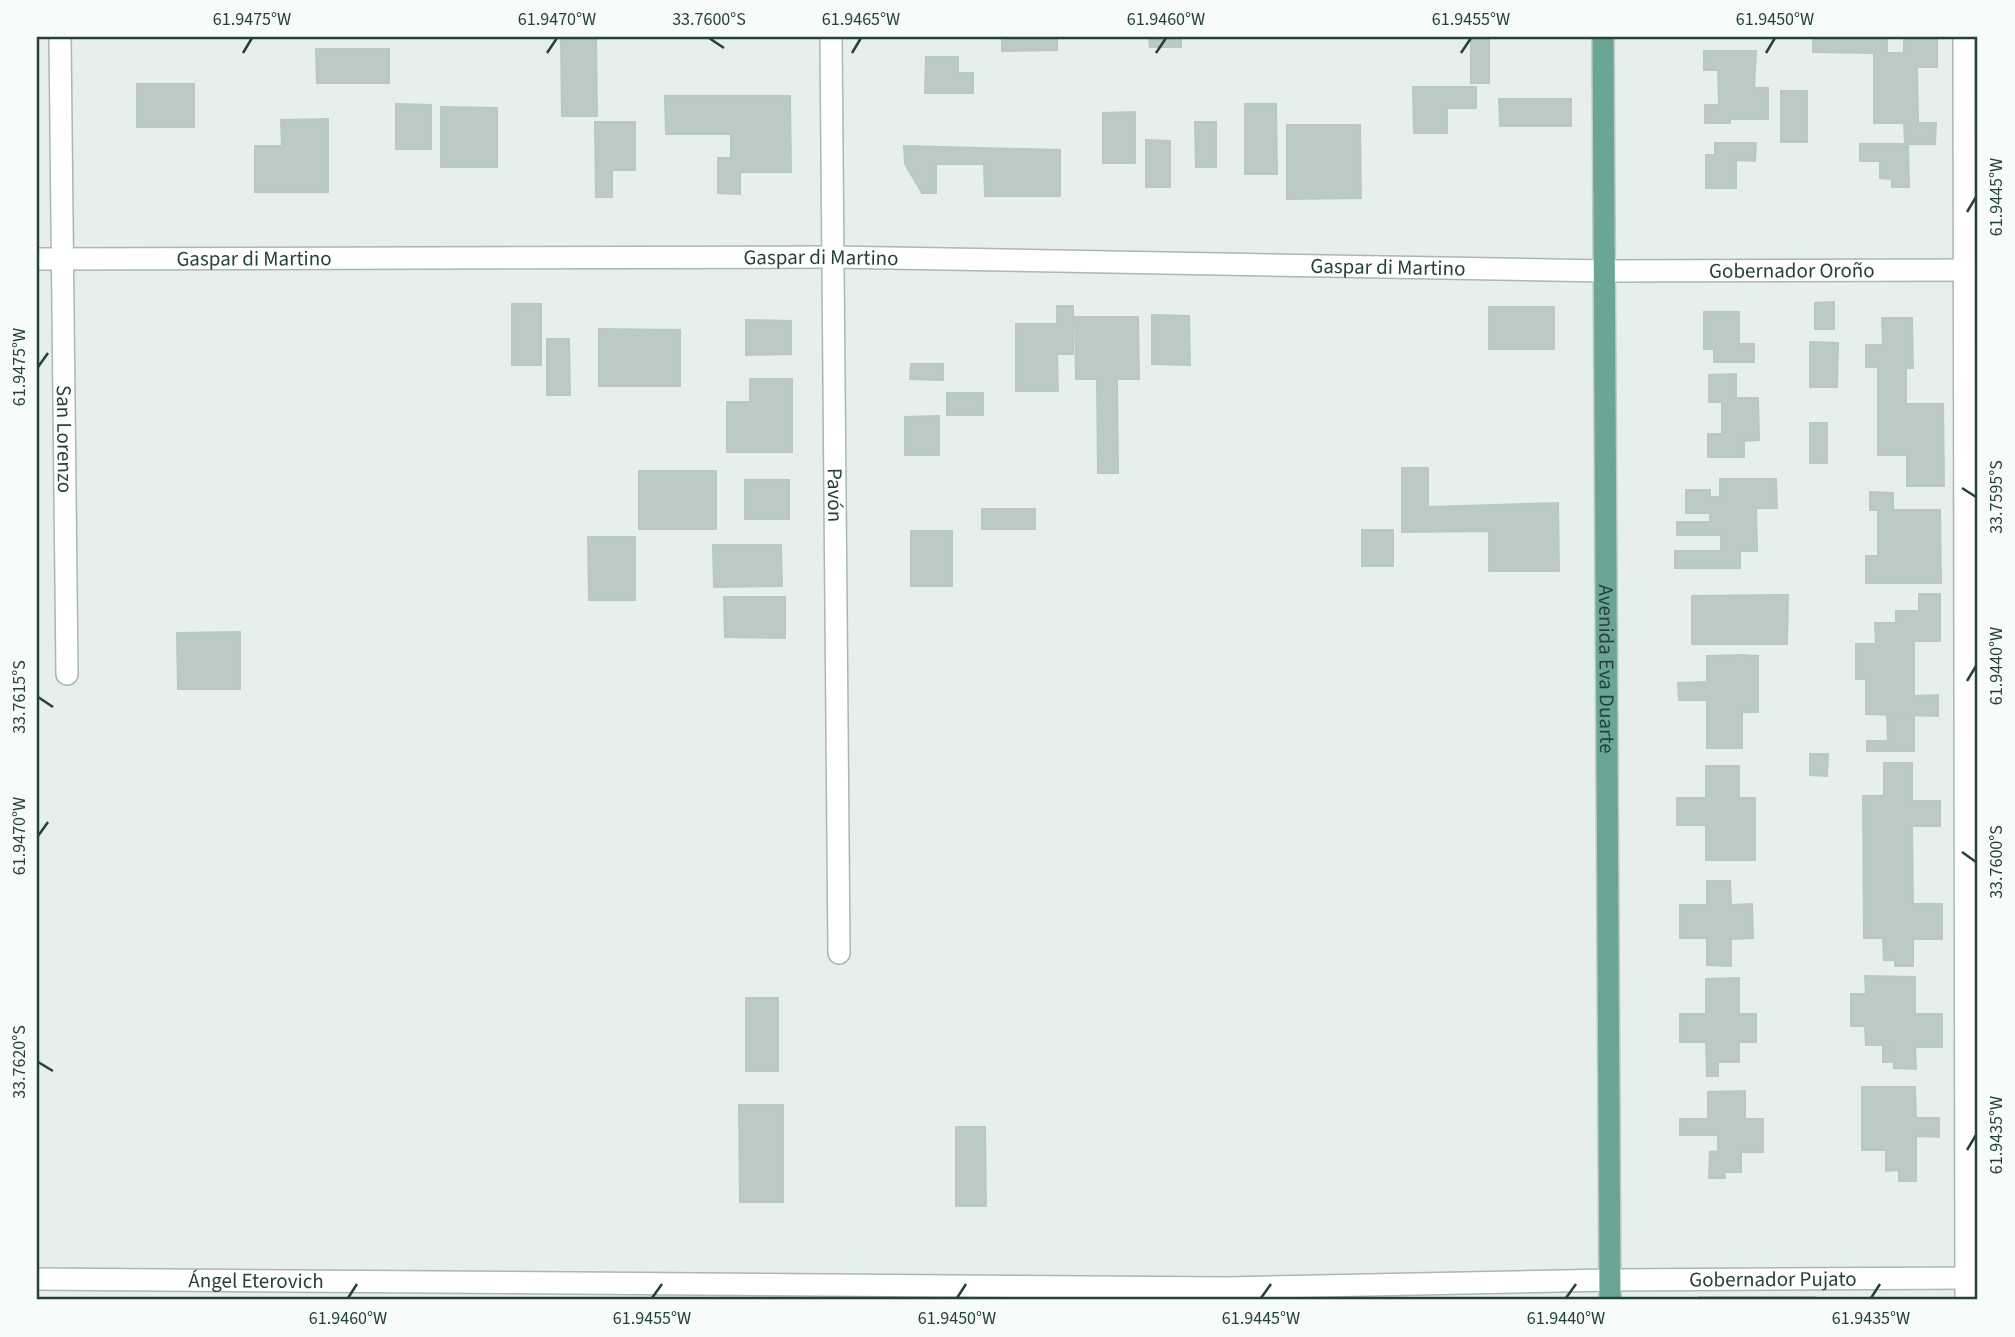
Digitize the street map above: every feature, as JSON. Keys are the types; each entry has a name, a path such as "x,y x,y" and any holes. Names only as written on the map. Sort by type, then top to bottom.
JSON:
{"main road":[{"name":"Avenida Eva Duarte","path":"1603,37 1610,1290"}],"street":[{"name":"San Lorenzo","path":"60,37 68,674"},
{"name":"Pavón","path":"831,37 839,953"},
{"path":"1964,37 1972,270 1972,1278 1966,1300"},
{"name":"Gaspar di Martino","path":"37,259 832,257 1605,271"},
{"name":"Gobernador Oroño","path":"1605,271 1972,270"},
{"name":"Gobernador Pujato","path":"1610,1290 1972,1278"},
{"name":"Ángel Eterovich","path":"49,1286 447,1291 1227,1294 1610,1290"}],"building":[{"path":"561,37 596,37 597,116 562,116"},
{"path":"1002,37 1057,37 1057,50 1002,51"},
{"path":"1149,37 1181,37 1181,47 1150,47"},
{"path":"1471,37 1489,37 1489,83 1471,83"},
{"path":"1813,37 1887,37 1887,53 1904,53 1904,37 1937,37 1937,67 1917,67 1918,123 1936,123 1935,144 1908,144 1909,187 1892,187 1892,179 1880,178 1880,161 1860,161 1860,144 1905,144 1904,123 1874,123 1874,53 1813,52"},
{"path":"316,49 389,49 389,83 317,83"},
{"path":"1704,51 1756,51 1754,88 1768,88 1768,119 1730,119 1730,123 1705,123 1705,105 1719,105 1718,70 1704,70"},
{"path":"926,57 958,57 958,73 973,73 973,93 925,93"},
{"path":"137,84 194,84 194,127 137,127"},
{"path":"1413,87 1476,87 1476,108 1447,108 1447,133 1414,133"},
{"path":"1781,91 1807,91 1807,142 1781,142"},
{"path":"665,96 790,96 791,172 740,172 740,194 718,193 718,158 731,158 731,134 666,134"},
{"path":"1499,99 1571,99 1571,126 1500,126"},
{"path":"396,104 431,105 431,149 396,149"},
{"path":"1245,104 1276,104 1277,174 1245,174"},
{"path":"441,107 497,108 497,167 441,167"},
{"path":"1135,112 1135,163 1103,163 1103,113"},
{"path":"328,119 328,192 255,192 255,146 282,146 281,120"},
{"path":"595,122 635,122 635,170 612,170 612,197 596,197"},
{"path":"1195,122 1216,122 1216,167 1196,167"},
{"path":"1287,125 1360,125 1361,198 1287,199"},
{"path":"1146,140 1170,141 1170,187 1146,187"},
{"path":"1715,143 1756,143 1755,161 1736,160 1736,188 1706,188 1706,155 1715,155"},
{"path":"904,146 1060,150 1060,196 985,196 984,164 936,164 936,193 922,193 905,164"},
{"path":"1834,302 1834,329 1815,329 1815,303"},
{"path":"512,304 541,304 541,365 512,365"},
{"path":"1057,306 1073,306 1073,354 1057,354 1058,391 1016,391 1016,324 1057,324"},
{"path":"1489,307 1554,307 1554,349 1489,349"},
{"path":"1704,312 1739,312 1739,344 1754,344 1754,362 1714,362 1714,349 1704,349"},
{"path":"1152,315 1189,316 1190,365 1152,364"},
{"path":"1075,317 1138,317 1139,379 1117,379 1118,473 1098,473 1097,379 1076,379"},
{"path":"1882,318 1912,318 1913,368 1906,368 1906,404 1943,404 1944,486 1907,486 1907,455 1878,455 1878,367 1866,367 1866,345 1883,345"},
{"path":"746,320 791,321 791,354 746,355"},
{"path":"599,329 680,330 680,386 599,386"},
{"path":"547,339 569,339 570,395 547,395"},
{"path":"1810,342 1838,343 1837,387 1810,387"},
{"path":"911,364 943,364 943,380 910,379"},
{"path":"1736,374 1736,398 1758,398 1759,440 1744,441 1744,457 1708,457 1708,434 1722,434 1722,402 1709,402 1709,375"},
{"path":"750,379 792,379 792,452 727,452 727,402 750,402"},
{"path":"947,393 983,393 983,415 947,415"},
{"path":"939,416 939,455 905,455 905,417"},
{"path":"1810,423 1827,423 1827,463 1810,463"},
{"path":"1402,468 1428,468 1428,507 1558,503 1559,571 1489,571 1489,531 1402,532"},
{"path":"639,471 716,471 716,529 639,529"},
{"path":"1720,479 1776,479 1777,508 1756,508 1757,551 1740,551 1740,568 1675,568 1675,551 1721,551 1721,535 1677,535 1677,522 1710,522 1710,513 1686,513 1686,490 1710,490 1710,497 1720,497"},
{"path":"745,480 789,480 789,519 745,519"},
{"path":"1870,492 1893,493 1893,510 1940,510 1941,583 1866,583 1866,556 1878,556 1878,510 1870,510"},
{"path":"982,509 1035,509 1035,529 982,529"},
{"path":"1362,530 1393,530 1393,566 1362,566"},
{"path":"911,531 952,531 952,586 911,586"},
{"path":"588,537 635,537 635,600 589,600"},
{"path":"713,545 781,545 782,586 714,587"},
{"path":"1919,594 1940,594 1940,641 1914,641 1914,696 1938,695 1938,716 1866,714 1866,679 1856,679 1856,644 1876,644 1875,623 1896,623 1896,611 1919,611"},
{"path":"1788,595 1787,644 1692,644 1692,596"},
{"path":"724,597 785,597 785,638 725,637"},
{"path":"240,632 240,689 178,689 177,633"},
{"path":"1707,656 1758,656 1758,712 1742,712 1742,748 1707,748 1707,700 1679,700 1678,683 1707,682"},
{"path":"1887,716 1914,716 1914,751 1867,751 1867,741 1888,741"},
{"path":"1810,754 1828,754 1827,776 1810,775"},
{"path":"1884,763 1912,763 1912,801 1940,801 1940,826 1912,826 1913,904 1942,904 1942,939 1913,939 1913,966 1895,966 1895,960 1884,960 1883,938 1864,938 1863,796 1884,796"},
{"path":"1706,766 1739,766 1739,798 1755,798 1755,860 1706,860 1706,825 1677,825 1677,798 1706,798"},
{"path":"1707,881 1730,881 1731,905 1752,904 1753,938 1731,939 1731,966 1707,965 1707,938 1680,938 1680,905 1707,905"},
{"path":"1865,976 1915,977 1915,1014 1942,1014 1942,1047 1915,1047 1916,1069 1894,1068 1894,1045 1866,1045 1865,1026 1851,1026 1851,994 1866,994"},
{"path":"1739,978 1739,1014 1756,1014 1756,1042 1739,1042 1739,1062 1718,1062 1718,1076 1707,1076 1706,1042 1680,1042 1680,1014 1706,1014 1706,979"},
{"path":"746,998 778,998 778,1071 746,1071"},
{"path":"1883,1045 1894,1045 1894,1062 1883,1062"},
{"path":"1862,1087 1915,1087 1916,1118 1939,1118 1939,1137 1916,1136 1916,1181 1899,1181 1899,1170 1886,1171 1886,1150 1862,1150"},
{"path":"1745,1091 1745,1119 1763,1119 1763,1152 1741,1152 1741,1172 1724,1172 1725,1178 1709,1178 1710,1152 1718,1151 1718,1135 1680,1135 1680,1119 1708,1119 1708,1092"},
{"path":"739,1105 783,1105 783,1202 740,1202"},
{"path":"956,1127 985,1127 986,1206 956,1206"},
{"path":"1699,1297 1815,1297 1815,1300 1699,1300"}]}
